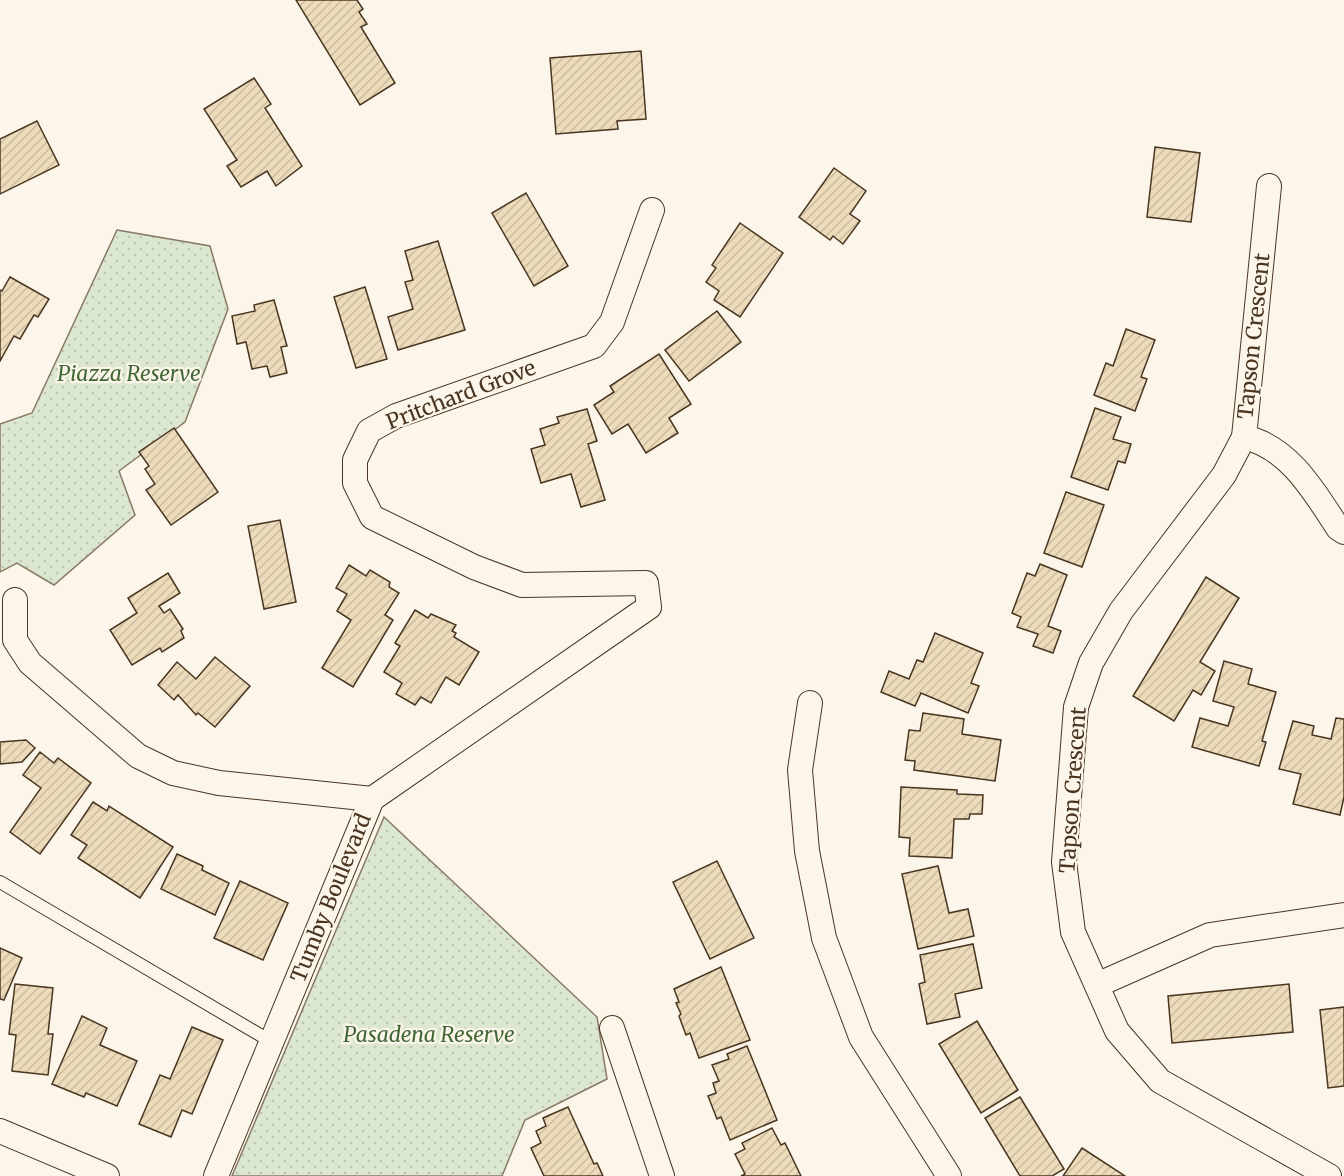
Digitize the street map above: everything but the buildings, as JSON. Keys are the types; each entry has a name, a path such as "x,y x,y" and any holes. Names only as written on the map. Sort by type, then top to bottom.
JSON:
{"street":[{"name":"Tapson Crescent","path":"1269,186 1244,437 1224,475 1121,611 1091,663 1076,707 1064,862 1073,932 1118,1030 1160,1081 1329,1176"},
{"name":"Pritchard Grove","path":"649,607 646,583 522,585 474,567 372,517 355,483 355,460 369,431 396,416 594,346 612,321 652,210"},
{"path":"1244,437 1263,441 1306,477 1338,528 1344,532"},
{"path":"15,600 15,640 30,663 138,756 173,773 219,783 372,799"},
{"name":"Tumby Boulevard","path":"216,1176 372,799 649,607"},
{"path":"810,703 800,770 807,851 825,938 861,1037 949,1176"},
{"path":"1097,985 1210,935 1344,915"},
{"path":"612,1028 662,1176"},
{"path":"0,1131 107,1176"}],"lane":[{"path":"0,882 272,1042"}],"green space":[{"name":"Piazza Reserve","path":"117,230 210,246 228,309 185,422 119,471 135,515 54,585 17,563 0,572 0,424 32,413"},
{"name":"Pasadena Reserve","path":"384,817 597,1017 607,1079 525,1120 502,1176 232,1176"}]}
